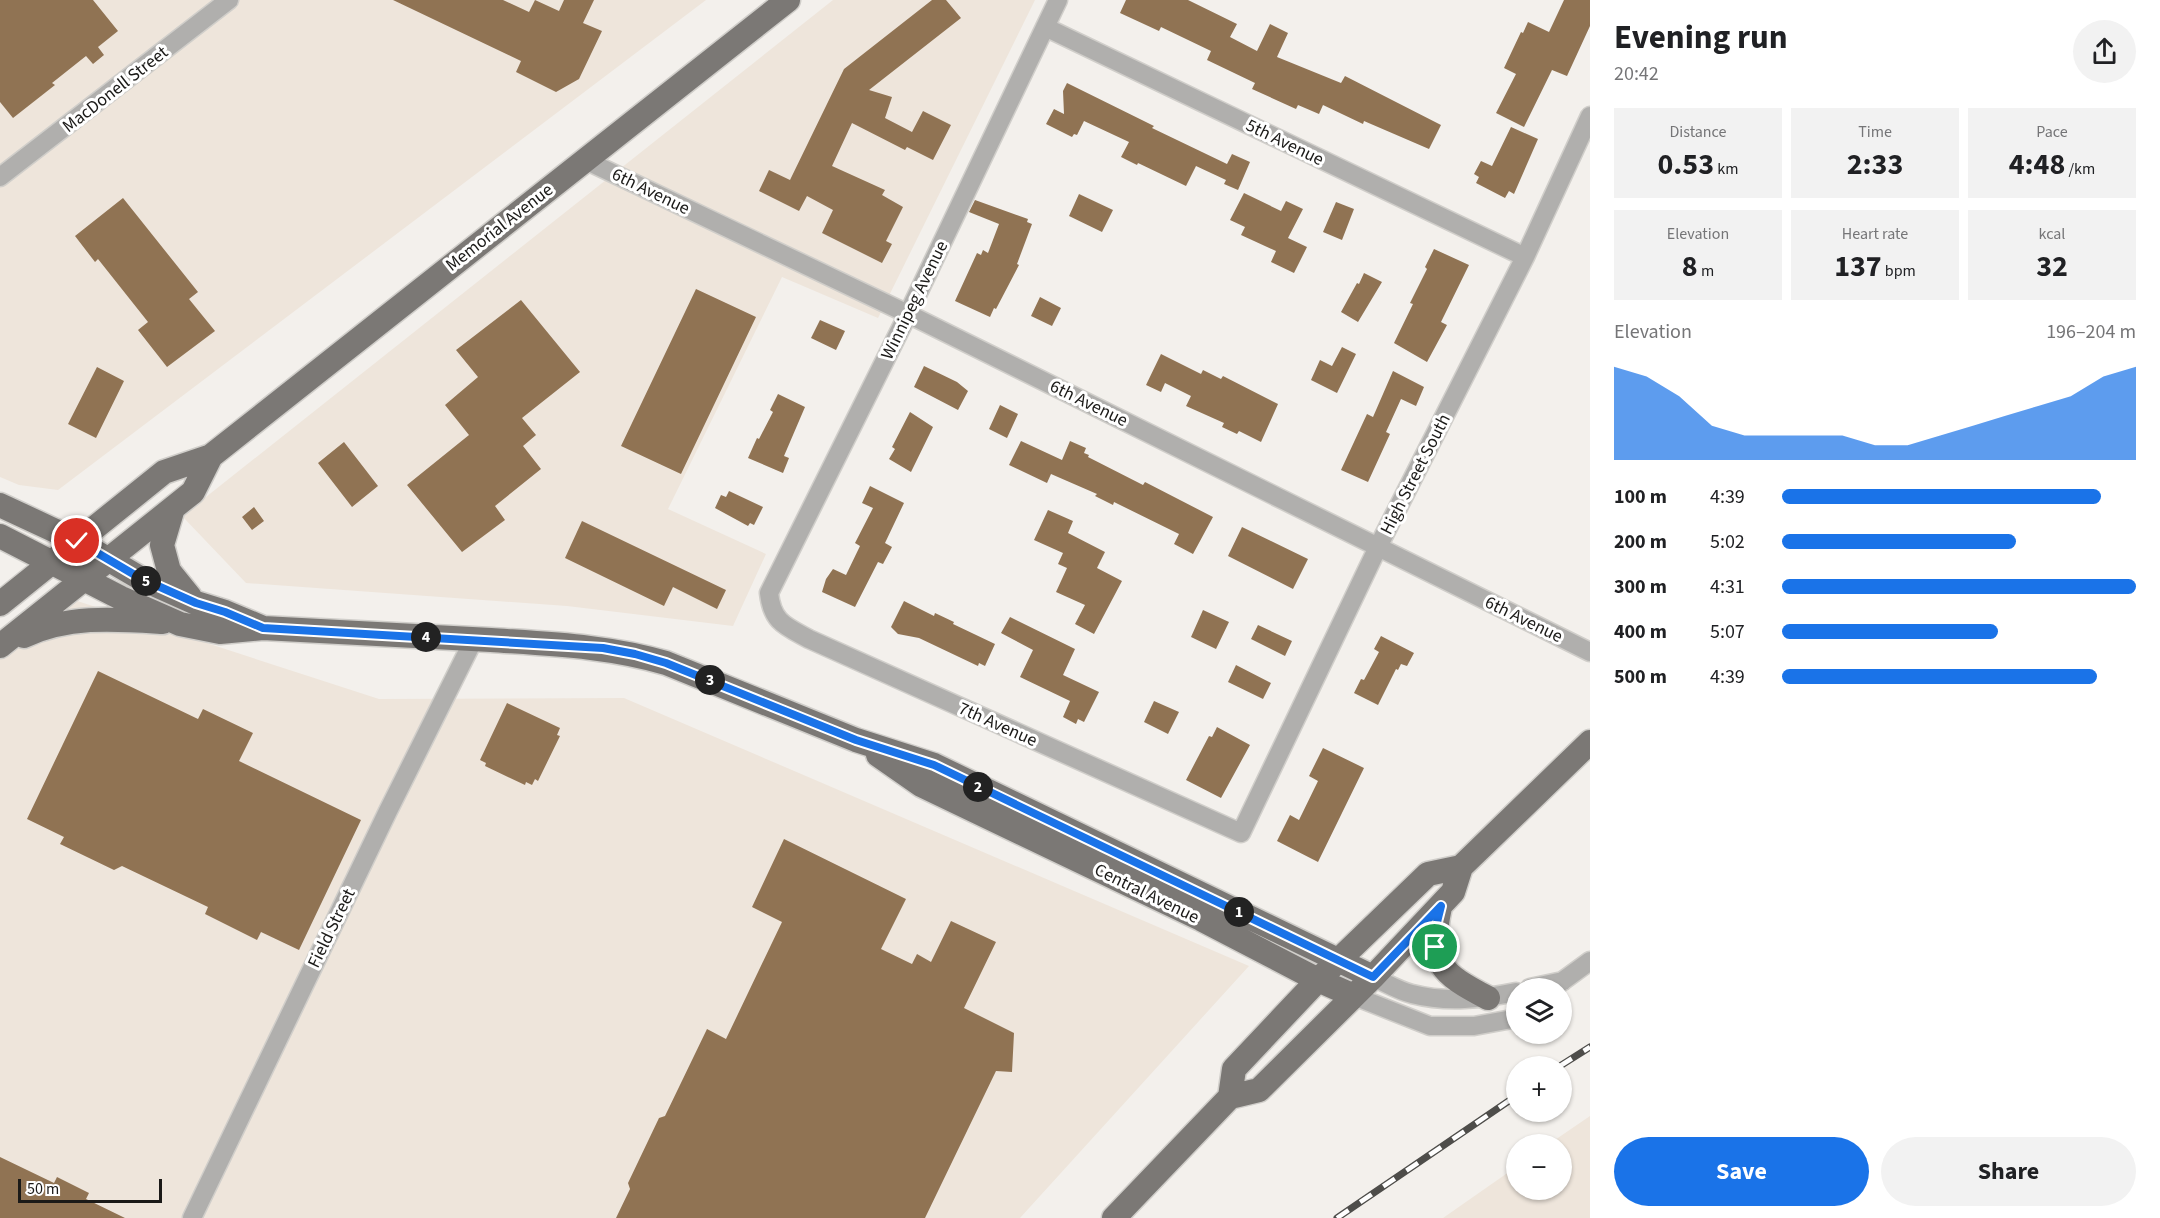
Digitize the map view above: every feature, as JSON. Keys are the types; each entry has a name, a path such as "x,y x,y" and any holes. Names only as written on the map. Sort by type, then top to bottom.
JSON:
{"main road":[{"name":"Memorial Avenue","path":"0,604 164,472 211,456 788,0"},
{"name":"Memorial Avenue","path":"0,647 193,492 211,456"},
{"name":"Central Avenue","path":"0,505 77,541 140,578 196,603 263,628"},
{"path":"173,508 162,545 169,572 196,603"},
{"name":"Central Avenue","path":"0,536 180,624 220,632 263,628 474,639 603,648 666,663 856,740 934,765 1373,977"},
{"path":"0,647 40,629 71,622 96,619 180,624"},
{"name":"Central Avenue","path":"856,740 921,784 1201,919 1318,980 1354,996"},
{"path":"1114,1218 1230,1097 1259,1090 1373,977 1453,892 1461,867 1590,742"},
{"path":"1230,1097 1234,1070 1318,980 1428,874 1461,867"},
{"path":"1441,906 1435,930 1435,947 1441,964 1457,982 1488,998"}],"street":[{"name":"MacDonell Street","path":"0,177 230,0"},
{"name":"Winnipeg Avenue","path":"770,600 769,593 908,314 1058,0"},
{"name":"5th Avenue","path":"1045,27 1525,257"},
{"name":"High Street South","path":"1241,833 1378,547 1525,257 1590,116"},
{"name":"6th Avenue","path":"585,160 908,314 1590,652"},
{"name":"7th Avenue","path":"770,600 771,610 783,625 808,639 1241,833"},
{"name":"Field Street","path":"192,1218 383,820 474,639"},
{"path":"1567,978 1590,961"},
{"name":"Central Avenue","path":"1373,977 1411,994 1448,1000 1488,998 1506,994"},
{"name":"Central Avenue","path":"1354,996 1431,1026 1474,1026 1506,1020"}],"shaded area":[{"path":"0,0 706,0 58,490 19,485 0,477"},
{"path":"833,0 1035,0 878,318 782,277 668,509 766,554 733,626 567,606 246,583 182,516"},
{"path":"65,597 379,699 624,698 1249,966 1020,1218 0,1218 0,649"},
{"path":"1590,1116 1590,1218 1443,1218 1506,1174 1506,1200 1572,1200 1572,1134 1564,1134"}],"building":[{"path":"0,0 93,0 118,31 98,47 104,55 93,64 86,56 52,83 55,85 13,118 0,102"},
{"path":"393,0 503,0 529,12 535,0 559,11 564,0 594,0 583,23 602,31 579,79 556,92 516,72 521,61"},
{"path":"932,0 946,0 961,18 869,90 892,97 885,118 912,132 923,111 951,125 933,160 907,147 905,150 852,123 832,166 885,190 882,195 903,207 886,241 892,244 882,263 822,233 833,210 807,196 799,211 759,191 769,170 790,180 844,69"},
{"path":"1126,0 1188,0 1237,24 1230,37 1257,51 1270,24 1288,33 1277,57 1341,83 1345,76 1441,125 1429,149 1364,121 1363,124 1323,105 1319,114 1298,105 1296,109 1252,89 1255,83 1207,60 1211,51 1161,27 1159,31 1120,13"},
{"path":"1564,0 1590,0 1590,26 1567,76 1552,70 1524,127 1496,113 1516,74 1504,68 1528,22 1549,32"},
{"path":"1067,83 1227,164 1232,154 1250,162 1238,190 1224,184 1226,180 1196,166 1186,186 1138,163 1137,165 1121,157 1129,142 1084,121 1077,135 1074,134 1072,137 1046,124 1054,109 1064,114 1063,91"},
{"path":"1511,127 1538,139 1514,194 1509,191 1505,198 1476,183 1479,177 1474,174 1481,161 1492,166"},
{"path":"1244,193 1281,211 1286,201 1303,209 1288,238 1307,247 1294,273 1271,262 1276,251 1241,235 1245,227 1230,220"},
{"path":"1079,194 1113,210 1102,232 1069,216"},
{"path":"123,198 198,292 189,299 215,331 167,367 138,330 148,322 98,259 95,262 75,236"},
{"path":"975,200 1028,219 1027,222 1032,224 1017,264 1019,265 990,317 955,301 977,253 981,255 983,250 988,253 999,224 969,212"},
{"path":"1336,202 1354,209 1342,240 1323,232"},
{"path":"1434,249 1469,265 1441,322 1447,325 1427,362 1394,343 1413,304 1410,303"},
{"path":"1364,273 1382,282 1358,322 1341,312"},
{"path":"696,289 756,317 681,474 621,446"},
{"path":"1040,297 1061,308 1052,326 1031,316"},
{"path":"521,300 580,372 522,418 536,435 523,446 541,469 495,506 505,520 462,552 407,485 469,435 445,405 478,377 456,350"},
{"path":"820,320 845,331 836,350 811,338"},
{"path":"1342,347 1356,354 1337,393 1311,380 1320,360 1332,366"},
{"path":"1161,354 1201,374 1203,370 1221,379 1223,376 1278,404 1261,442 1239,431 1237,434 1222,427 1224,423 1186,406 1191,396 1165,383 1161,392 1146,385"},
{"path":"924,366 957,382 968,391 958,410 914,387"},
{"path":"97,367 124,381 96,438 68,424"},
{"path":"1393,371 1424,387 1416,406 1401,399 1386,432 1390,434 1368,482 1341,470 1367,414 1373,417"},
{"path":"778,394 805,407 784,456 789,458 783,473 748,458 773,412 770,410"},
{"path":"1000,405 1018,414 1007,438 989,429"},
{"path":"910,412 933,427 911,472 889,459 895,449 892,447"},
{"path":"1021,441 1062,460 1070,441 1086,448 1084,453 1089,455 1088,457 1143,485 1145,482 1213,517 1193,554 1174,544 1179,534 1114,502 1113,505 1095,496 1097,494 1051,474 1047,483 1009,465"},
{"path":"344,442 378,486 352,507 318,463"},
{"path":"870,486 904,503 885,543 892,547 883,564 878,562 855,607 822,592 826,579 833,569 846,575 860,546 855,543 873,508 862,503"},
{"path":"729,491 763,507 754,525 750,523 748,526 715,508 721,495 726,497"},
{"path":"254,507 264,521 252,530 242,517"},
{"path":"1048,510 1073,521 1068,533 1105,552 1097,568 1122,581 1094,634 1075,624 1085,605 1056,592 1067,568 1058,564 1063,553 1034,540"},
{"path":"582,521 726,590 717,609 673,587 664,606 565,558"},
{"path":"1242,527 1308,559 1293,589 1228,556"},
{"path":"904,601 934,616 935,613 995,644 985,666 979,663 978,666 919,638 898,634 891,627"},
{"path":"1203,610 1229,622 1216,649 1191,637"},
{"path":"1010,617 1075,649 1063,675 1099,692 1084,722 1078,719 1076,724 1063,717 1070,701 1020,677 1033,650 1001,633"},
{"path":"1258,625 1292,641 1285,656 1251,639"},
{"path":"1381,636 1414,653 1407,666 1401,664 1398,670 1396,669 1378,705 1354,693 1379,652 1374,649"},
{"path":"1236,665 1271,683 1263,699 1228,682"},
{"path":"98,671 198,719 203,709 253,733 239,761 361,820 299,950 261,932 257,940 205,914 208,907 122,866 114,870 60,844 64,837 27,819"},
{"path":"1154,701 1179,712 1168,734 1144,722"},
{"path":"507,703 560,728 557,735 560,736 538,781 535,779 532,785 526,782 525,785 485,766 486,763 480,760"},
{"path":"1217,727 1250,745 1221,798 1186,780 1209,736 1212,737"},
{"path":"1323,748 1364,768 1318,862 1277,841 1290,815 1299,820 1318,781 1309,776"},
{"path":"784,839 906,899 881,949 912,964 917,954 931,962 951,921 996,942 964,1008 1014,1033 1012,1072 996,1071 925,1218 616,1218 630,1189 628,1183 659,1118 665,1116 707,1029 726,1039 782,922 752,907"},
{"path":"0,1157 54,1183 57,1177 89,1193 86,1199 125,1218 0,1218"}],"railway":[{"path":"1572,1058 1590,1047"},
{"path":"1337,1218 1506,1103"}],"route":[{"path":"77,541 140,578 196,603 263,628 603,648 666,663 856,740 934,765 1373,977 1441,906 1435,930 1435,947"}]}
